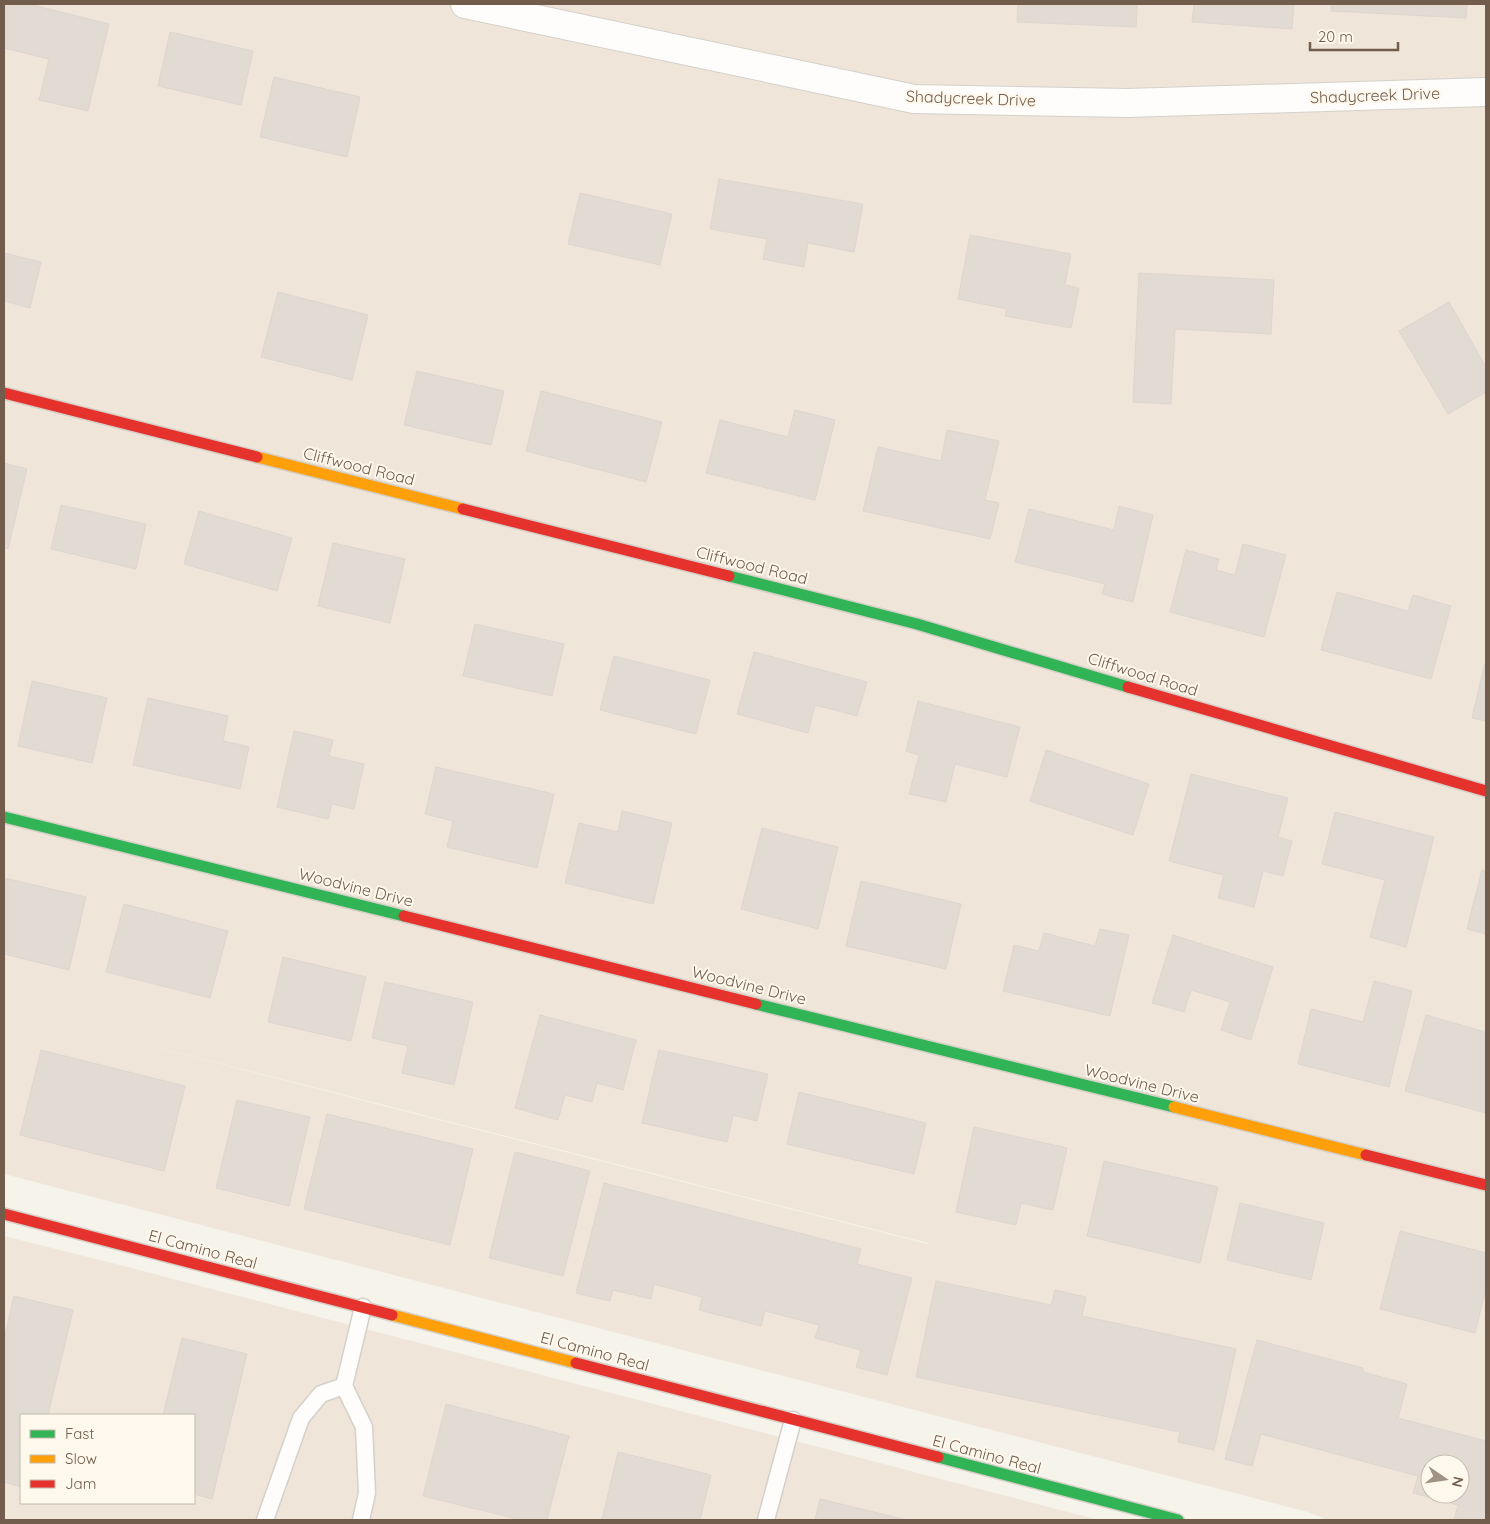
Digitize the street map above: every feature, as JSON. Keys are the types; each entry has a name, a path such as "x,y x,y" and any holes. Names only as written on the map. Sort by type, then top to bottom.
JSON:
{"street":[{"name":"Shadycreek Drive","path":"465,4 914,99 1128,103 1486,92"},
{"name":"Cliffwood Road","path":"4,392 917,624 1375,760 1486,791"},
{"name":"Woodvine Drive","path":"4,816 1486,1185"},
{"name":"El Camino Real","path":"4,1214 1178,1520"}],"lane":[{"path":"361,1520 367,1493 364,1427 344,1386 363,1307"},
{"path":"265,1520 300,1418 322,1394 344,1386"},
{"path":"766,1520 793,1420"}],"shaded area":[{"path":"4,4 1486,4 1486,1520 1327,1520 1308,1512 4,1174","holes":["96,1032 928,1243 928,1244"]},
{"path":"4,1236 120,1265 1099,1520 4,1520"}],"building":[{"path":"4,4 29,4 109,24 88,111 39,100 49,59 4,48"},
{"path":"1018,4 1137,4 1136,27 1017,22"},
{"path":"1194,4 1294,4 1292,29 1192,22"},
{"path":"1331,4 1467,4 1466,18 1331,11"},
{"path":"170,32 253,51 241,105 158,86"},
{"path":"274,77 360,97 347,157 260,137"},
{"path":"719,179 863,204 854,252 808,243 804,267 763,259 767,239 710,229"},
{"path":"580,193 672,214 660,265 568,244"},
{"path":"970,235 1071,254 1065,285 1079,288 1071,328 1005,316 1007,309 958,299"},
{"path":"4,253 41,262 30,308 4,301"},
{"path":"1139,273 1274,280 1271,334 1175,329 1171,404 1133,402"},
{"path":"278,292 368,315 352,380 261,357"},
{"path":"1449,302 1486,367 1486,392 1448,414 1399,331"},
{"path":"417,371 504,391 491,445 404,425"},
{"path":"541,391 662,422 646,482 526,451"},
{"path":"795,410 835,420 815,500 706,473 720,420 788,437"},
{"path":"947,430 999,441 985,500 999,503 990,539 863,511 878,447 941,461"},
{"path":"4,463 27,469 8,549 4,548"},
{"path":"61,505 146,524 136,569 51,549"},
{"path":"1119,506 1153,515 1133,602 1102,594 1105,584 1015,562 1029,509 1114,530"},
{"path":"199,511 292,538 277,591 184,564"},
{"path":"333,543 405,559 390,623 318,606"},
{"path":"1243,544 1286,555 1264,637 1170,612 1186,550 1219,559 1216,570 1235,575"},
{"path":"1337,592 1408,611 1413,595 1451,606 1431,679 1321,650"},
{"path":"475,624 564,644 552,696 463,676"},
{"path":"754,652 867,682 857,716 815,705 808,733 737,714"},
{"path":"614,656 710,680 696,734 600,710"},
{"path":"1486,663 1486,721 1472,718"},
{"path":"32,681 107,698 92,763 18,746"},
{"path":"148,698 228,716 223,741 249,747 240,789 133,765"},
{"path":"918,701 1020,727 1007,777 955,764 946,802 909,794 919,755 906,751"},
{"path":"294,731 333,740 329,756 364,764 354,809 332,804 328,819 277,807"},
{"path":"1046,750 1149,784 1133,835 1030,801"},
{"path":"436,767 554,794 537,868 447,847 453,821 425,814"},
{"path":"1191,774 1288,798 1278,837 1292,841 1283,876 1263,871 1254,907 1218,898 1224,875 1169,861"},
{"path":"622,811 672,823 653,904 565,883 579,823 618,832"},
{"path":"1335,812 1434,837 1406,947 1370,937 1385,880 1322,864"},
{"path":"762,828 838,847 818,929 741,909"},
{"path":"1482,870 1486,871 1486,934 1467,929"},
{"path":"4,878 86,897 69,970 4,954"},
{"path":"861,881 961,904 946,969 846,946"},
{"path":"124,904 228,931 210,998 106,972"},
{"path":"1100,929 1129,935 1110,1016 1003,991 1014,945 1039,951 1044,933 1095,946"},
{"path":"1173,935 1273,967 1251,1040 1221,1030 1230,1002 1191,990 1184,1012 1152,1003"},
{"path":"283,957 366,977 351,1041 268,1022"},
{"path":"1374,981 1412,991 1389,1087 1298,1064 1311,1009 1363,1022"},
{"path":"385,982 473,1002 454,1085 402,1073 408,1046 372,1038"},
{"path":"540,1015 636,1040 623,1090 597,1083 592,1102 565,1095 558,1120 515,1108"},
{"path":"1426,1015 1486,1032 1486,1113 1405,1091"},
{"path":"41,1050 185,1086 164,1171 20,1135"},
{"path":"659,1050 768,1074 757,1121 733,1115 727,1142 642,1123"},
{"path":"799,1092 926,1123 914,1174 787,1144"},
{"path":"237,1100 310,1117 289,1206 216,1188"},
{"path":"327,1114 473,1149 450,1245 304,1209"},
{"path":"974,1127 1067,1148 1053,1210 1021,1203 1016,1225 956,1212"},
{"path":"515,1152 590,1171 563,1276 489,1258"},
{"path":"1104,1161 1218,1187 1200,1263 1087,1236"},
{"path":"604,1183 861,1249 857,1264 912,1278 887,1375 856,1367 861,1350 815,1338 819,1325 765,1311 761,1326 699,1310 702,1297 654,1284 651,1299 613,1290 610,1301 576,1293"},
{"path":"1240,1203 1324,1223 1311,1280 1227,1260"},
{"path":"1400,1231 1486,1253 1486,1288 1475,1333 1380,1309"},
{"path":"936,1281 1051,1305 1055,1290 1086,1297 1082,1316 1236,1349 1214,1450 1178,1442 1180,1432 916,1377"},
{"path":"14,1296 73,1310 48,1414 20,1414 20,1487 4,1482 4,1339"},
{"path":"182,1338 247,1354 212,1499 195,1494 195,1414 163,1414"},
{"path":"1257,1340 1363,1368 1363,1372 1407,1384 1398,1418 1486,1441 1486,1520 1454,1520 1458,1505 1454,1504 1470,1504 1470,1454 1420,1454 1420,1495 1413,1493 1418,1476 1261,1434 1252,1466 1225,1459"},
{"path":"446,1404 569,1436 547,1520 521,1520 423,1496"},
{"path":"618,1452 711,1475 700,1520 602,1520"},
{"path":"820,1499 907,1520 815,1520"}],"traffic: fast":[{"path":"729,576 917,624 1128,687"},
{"path":"4,817 404,916"},
{"path":"756,1004 1174,1107"},
{"path":"938,1457 1178,1520"}],"traffic: slow":[{"path":"257,457 463,509"},
{"path":"1174,1107 1366,1155"},
{"path":"392,1315 576,1363"}],"traffic: jam":[{"path":"4,393 257,457"},
{"path":"463,509 729,576"},
{"path":"1128,687 1486,791"},
{"path":"404,916 756,1004"},
{"path":"1366,1155 1486,1185"},
{"path":"4,1214 392,1315"},
{"path":"576,1363 938,1457"}]}
